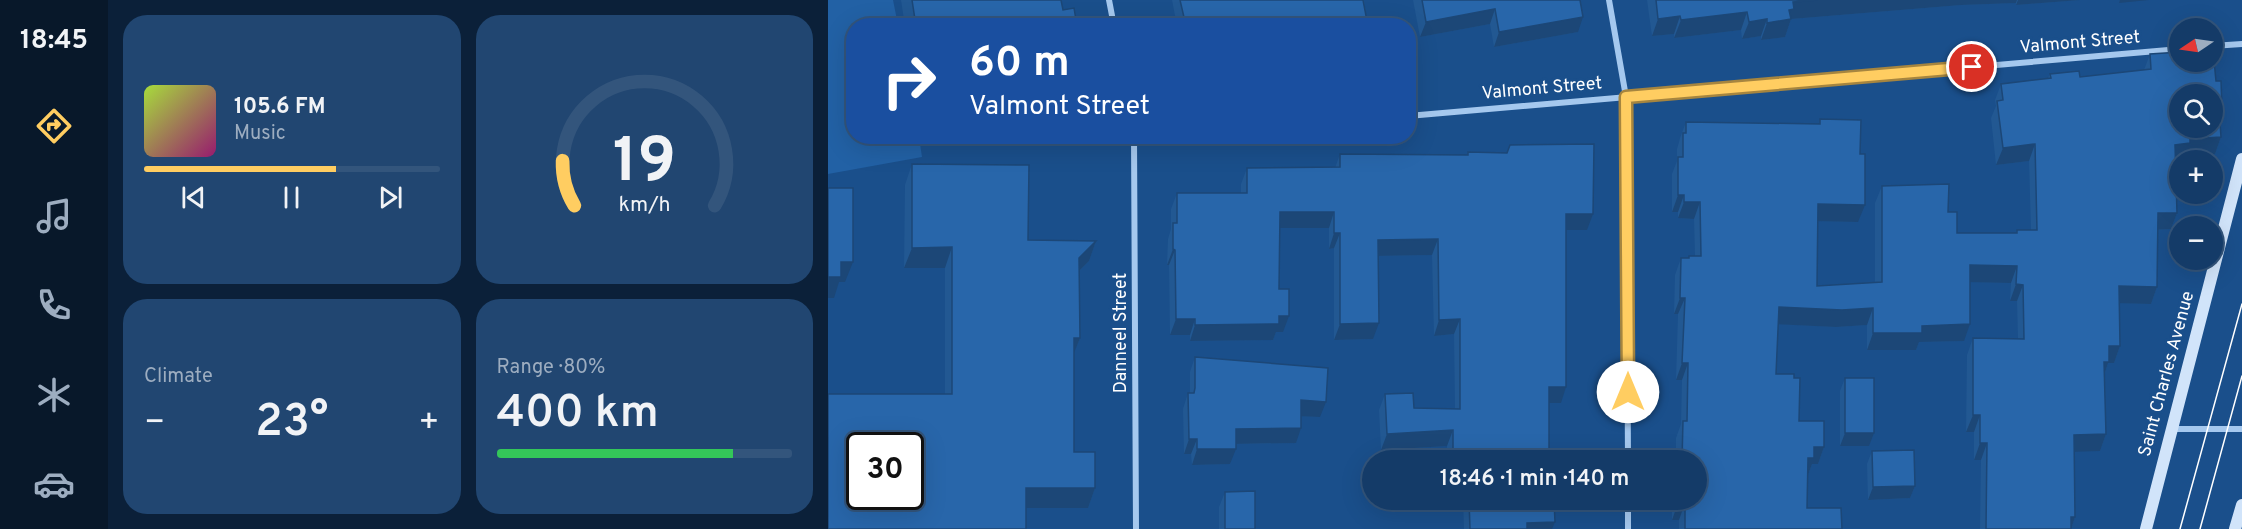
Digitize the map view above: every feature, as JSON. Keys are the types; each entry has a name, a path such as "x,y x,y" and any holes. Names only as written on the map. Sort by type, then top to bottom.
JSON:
{"main road":[{"name":"Saint Charles Avenue","path":"2146,529 2242,159"},
{"path":"2235,529 2242,505"}],"street":[{"path":"1109,0 1112,18"},
{"path":"1609,0 1626,97 1628,450"},
{"path":"2223,45 2242,44"},
{"name":"Valmont Street","path":"1416,115 2169,50"},
{"name":"Danneel Street","path":"1135,144 1136,529"},
{"path":"2172,429 2242,429"},
{"path":"1628,510 1628,529"}],"shaded area":[{"path":"828,0 893,0 897,18 846,18 846,144 920,144 922,157 828,174"}],"building":[{"path":"912,0 1061,0 1063,10 1074,8 1076,18 915,18"},
{"path":"1180,0 1363,0 1366,18 1184,18"},
{"path":"1422,0 1580,0 1583,17 1499,32 1495,9 1426,22"},
{"path":"1656,0 1817,0 1793,2 1794,9 1789,10 1791,19 1767,23 1767,19 1749,22 1747,12 1681,20 1680,16 1658,19"},
{"path":"2169,53 2169,72 2215,72 2216,81 2221,81 2221,84 2169,84 2169,138 2206,138 2190,139 2190,143 2175,145 2175,150 2169,150 2169,204 2177,204 2177,213 2158,213 2157,287 2119,286 2120,346 2109,346 2109,362 2104,362 2106,434 2074,435 2075,517 2071,517 2071,529 1986,529 1987,443 1980,443 1980,415 1973,415 1973,338 2024,339 2023,285 2016,284 2017,266 1970,265 1970,324 1922,326 1922,333 1873,333 1873,308 1842,310 1779,307 1776,374 1794,374 1794,378 1800,378 1799,421 1824,421 1824,447 1814,447 1814,458 1808,458 1807,508 1841,508 1842,529 1685,529 1685,510 1707,510 1707,450 1682,450 1683,421 1687,421 1688,363 1682,363 1685,298 1680,298 1681,258 1701,256 1700,202 1684,202 1684,195 1678,195 1678,157 1683,157 1683,133 1686,133 1686,122 1820,124 1820,119 1861,120 1860,154 1865,154 1865,205 1818,204 1817,286 1882,282 1882,186 1949,184 1948,212 1957,212 1957,233 2017,233 2017,230 2037,230 2035,144 2003,148 1997,101 2003,100 2001,84 2051,78 2050,74 2079,71 2080,77 2151,69 2150,54"},
{"path":"1594,144 1593,214 1566,214 1566,387 1549,387 1549,450 1453,450 1453,430 1387,434 1385,394 1413,393 1414,408 1460,409 1460,319 1439,320 1438,239 1378,240 1379,323 1340,324 1340,233 1334,233 1334,212 1280,212 1279,289 1289,289 1289,316 1279,316 1279,324 1195,325 1195,319 1176,319 1173,223 1177,223 1177,193 1247,193 1247,168 1340,167 1340,154 1507,153 1510,145"},
{"path":"912,164 1029,165 1028,240 1096,241 1079,258 1080,338 1074,338 1074,452 1095,452 1095,488 1026,488 1026,529 828,529 828,394 952,394 952,247 912,248"},
{"path":"828,188 853,188 853,262 841,262 841,277 828,277"},
{"path":"1195,357 1328,368 1326,402 1301,400 1301,428 1236,429 1236,449 1197,449 1197,439 1189,439 1188,393 1194,393 1195,388"},
{"path":"1845,378 1874,378 1874,433 1845,433"},
{"path":"1914,450 1915,486 1873,487 1872,451"},
{"path":"1255,491 1255,529 1225,529 1225,492"},
{"path":"1469,510 1554,510 1555,522 1527,523 1527,529 1470,529"}],"tram line":[{"path":"2180,529 2242,304"},
{"path":"2200,529 2242,376"}],"route":[{"path":"1628,392 1626,97 1972,67"}]}
